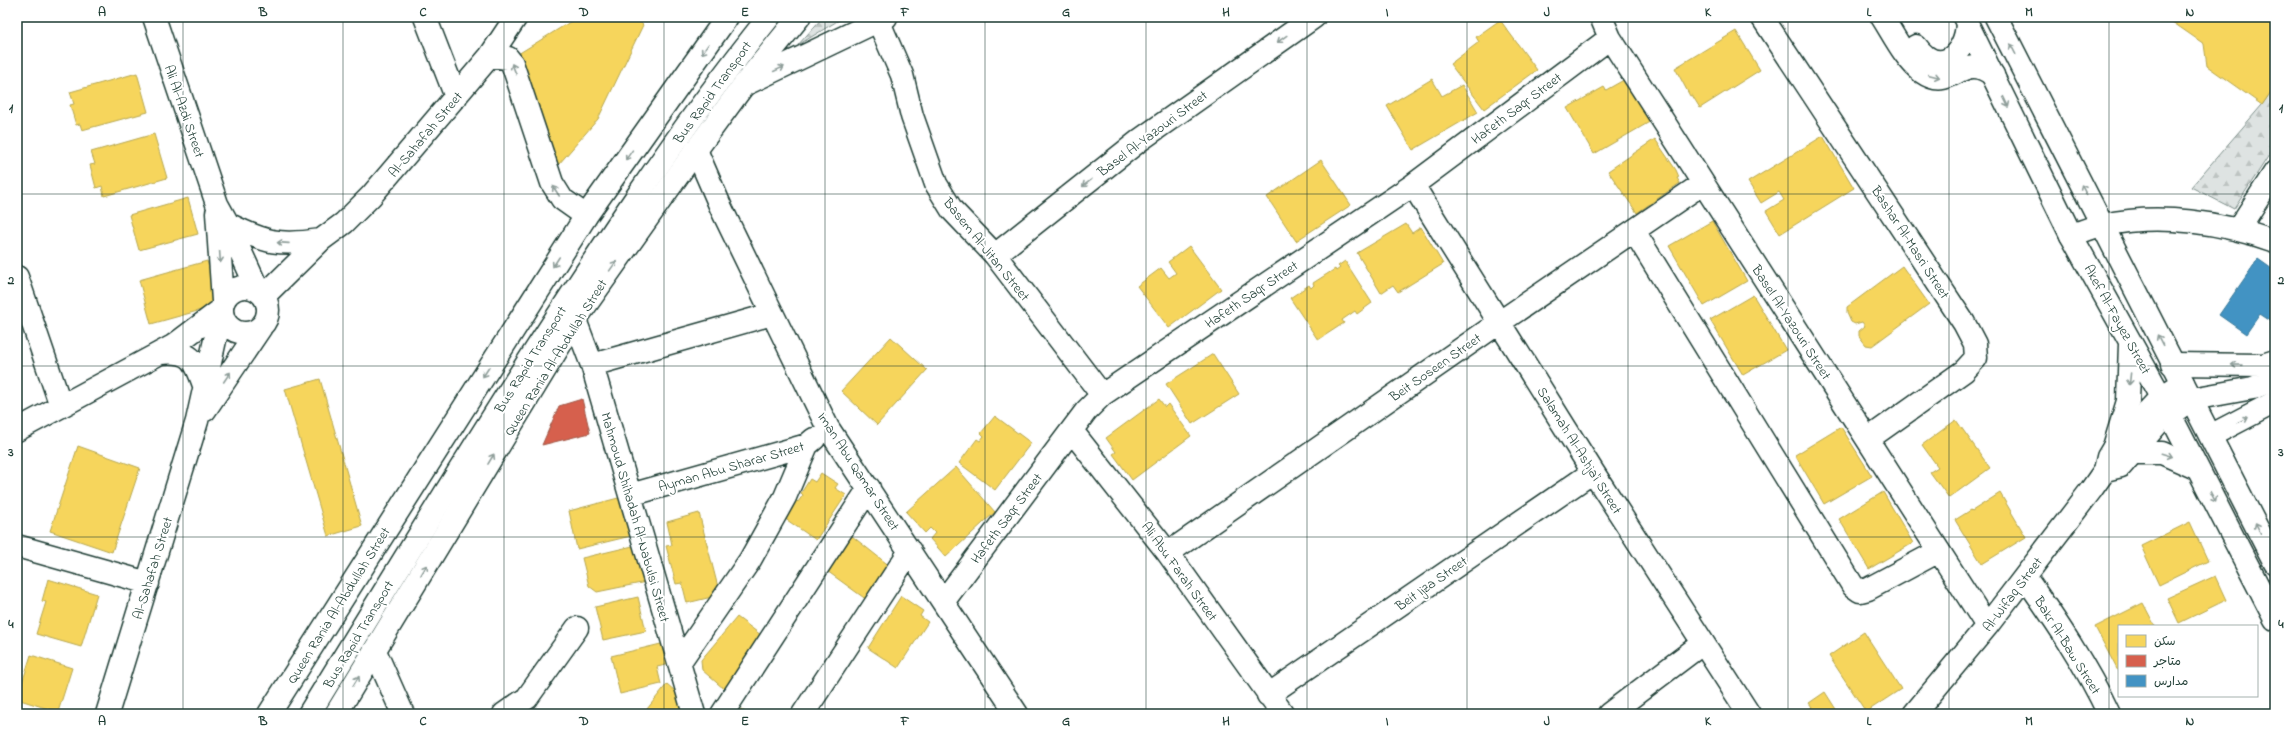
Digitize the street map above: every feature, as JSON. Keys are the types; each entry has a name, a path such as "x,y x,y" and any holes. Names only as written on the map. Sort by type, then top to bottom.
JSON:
{"street":[{"name":"Ali Al-Azdi Street","path":"154,17 217,204 261,293"},
{"path":"425,17 456,97"},
{"name":"Al-Sahafah Street","path":"261,293 344,223 371,196 490,56 516,17"},
{"name":"Queen Rania Al-Abdullah Street","path":"269,714 586,216 727,17"},
{"name":"Bus Rapid Transport","path":"300,714 493,404 635,182 697,97 760,17"},
{"name":"Bus Rapid Transport","path":"309,714 421,531 604,243 724,73 769,17"},
{"name":"Queen Rania Al-Abdullah Street","path":"336,714 575,320 743,86 799,17"},
{"name":"Basel Al-Yazouri Street","path":"995,255 1140,140 1314,17"},
{"name":"Basel Al-Yazouri Street","path":"1601,17 1610,38 1702,184 1868,439 1987,626"},
{"name":"Bashar Al-Masri Street","path":"1762,17 1964,322 1975,344 1976,358 1964,371 1868,439"},
{"path":"1882,17 1914,64 1930,76 1947,77 1973,66 1984,68 1993,75"},
{"path":"1896,17 1922,54 1930,61 1940,62 1958,52 1962,47 1967,34 1966,20"},
{"name":"Akef Al-Fayez Street","path":"1996,17 2275,563"},
{"path":"743,86 882,18"},
{"name":"Basem Al-Jitan Street","path":"882,18 902,74 912,116 936,184 952,210 995,255 1102,395"},
{"name":"Akef Al-Fayez Street","path":"1966,20 2071,236 2165,405 2275,619"},
{"name":"Hafeth Saqr Street","path":"943,602 1086,411 1102,395 1413,185 1610,38"},
{"path":"490,56 508,58 512,63 552,183 562,199 586,216"},
{"name":"Iman Abu Qamar Street","path":"696,150 772,314 828,428 1017,714"},
{"path":"2239,228 2275,172"},
{"name":"Beit Soseen Street","path":"1168,553 1500,322 1702,184"},
{"name":"Salamah Al-Ashja'i Street","path":"1413,185 1749,714"},
{"name":"Ali Al-Azdi Street","path":"217,204 222,308"},
{"path":"2071,236 2102,225 2137,220 2164,220 2239,228 2275,241"},
{"path":"228,224 268,242 285,244 322,240"},
{"path":"1634,231 1853,586 1860,591 1868,589 1939,551"},
{"path":"17,277 61,406"},
{"path":"17,430 167,350 222,308 228,294 242,287 261,293 268,312 251,330 167,350"},
{"path":"222,308 231,329 251,330"},
{"name":"Al-Sahafah Street","path":"107,714 197,421 222,308"},
{"path":"592,365 772,314"},
{"name":"Mahmoud Shihadah Al-Nabulsi Street","path":"575,320 592,365 694,714"},
{"name":"Al-Sahafah Street","path":"197,421 251,330"},
{"path":"2130,340 2130,372 2124,450 2162,453 2198,469"},
{"path":"167,350 188,356 200,374 205,388"},
{"path":"2172,364 2263,365 2275,361"},
{"path":"2188,391 2253,388 2275,379"},
{"name":"Al-Wifaq Street","path":"1914,714 1987,626 2025,577 2105,470 2108,456 2124,450 2165,405 2188,391"},
{"path":"2210,436 2275,402"},
{"name":"Ayman Abu Sharar Street","path":"630,495 807,445 828,428"},
{"name":"Ali Abu Farah Street","path":"1072,431 1168,553 1283,714"},
{"path":"679,663 750,560 785,497 807,445"},
{"name":"Beit Ijza Street","path":"1268,695 1594,472"},
{"path":"722,714 869,488"},
{"path":"17,546 148,583"},
{"path":"803,714 910,551"},
{"name":"Bakr Al-Baw Street","path":"2025,577 2060,627 2096,685 2109,714"},
{"path":"504,714 527,698 577,628"},
{"path":"1609,714 1703,643"},
{"path":"375,651 403,714"}],"green space":[{"path":"823,17 844,17 798,45"},
{"path":"2275,86 2275,146 2234,209 2191,187 2262,105"}],"building: سكن":[{"path":"578,17 635,17 643,25 598,119 552,172 518,54"},
{"path":"2165,17 2275,17 2275,86 2262,105 2207,66 2204,44"},
{"path":"1500,20 1537,70 1484,109 1450,64 1479,42 1476,37"},
{"path":"1736,31 1760,70 1700,108 1692,95 1690,96 1675,68"},
{"path":"137,73 148,112 82,130 80,124 76,125 70,105 74,104 70,92"},
{"path":"1629,77 1653,120 1594,154 1567,108 1604,87 1606,90"},
{"path":"1432,79 1442,96 1462,85 1478,112 1413,150 1387,106"},
{"path":"154,134 167,178 104,196 102,186 96,188 90,165 95,164 91,152"},
{"path":"1823,136 1854,188 1780,234 1766,211 1784,200 1779,192 1761,203 1748,182"},
{"path":"1655,139 1676,170 1679,177 1677,178 1680,183 1637,213 1608,171"},
{"path":"1321,160 1351,205 1296,241 1267,197"},
{"path":"188,198 198,234 139,250 129,215"},
{"path":"1712,221 1747,281 1704,306 1669,246"},
{"path":"1406,224 1412,233 1421,227 1443,264 1398,292 1393,285 1381,293 1357,253"},
{"path":"1189,246 1221,289 1169,328 1137,286 1161,268 1169,278 1176,273 1168,262"},
{"path":"207,261 219,305 151,324 139,280"},
{"path":"1345,261 1372,303 1357,314 1355,311 1342,320 1344,323 1318,340 1290,298 1309,285 1311,288 1314,285 1313,283 1335,269 1336,271 1340,268 1338,266"},
{"path":"1902,266 1929,304 1872,346 1866,345 1859,336 1859,331 1865,326 1862,322 1855,324 1851,322 1847,313 1847,307"},
{"path":"1753,295 1786,350 1743,375 1710,320"},
{"path":"891,337 927,370 877,425 841,391"},
{"path":"1213,354 1239,394 1192,424 1166,384"},
{"path":"320,379 362,526 328,536 285,389"},
{"path":"1159,399 1165,407 1168,404 1191,436 1132,480 1113,454 1116,452 1106,438"},
{"path":"995,416 1031,443 995,490 959,463 977,439 980,441 984,436 981,433"},
{"path":"1956,420 1990,468 1949,498 1930,472 1938,467 1922,445"},
{"path":"1841,427 1872,476 1824,504 1795,455"},
{"path":"78,446 140,468 112,552 50,531"},
{"path":"956,467 995,512 946,557 930,539 935,533 930,528 925,533 906,512"},
{"path":"821,473 838,484 835,488 846,495 816,540 784,518 796,500 798,502 803,495 801,493 810,479 815,482"},
{"path":"1883,492 1913,543 1869,569 1839,519"},
{"path":"2000,493 2026,537 1982,564 1955,520"},
{"path":"622,497 631,536 577,549 569,511"},
{"path":"699,513 720,595 687,603 682,583 676,584 666,546 672,545 667,522"},
{"path":"2190,522 2208,561 2159,585 2141,546"},
{"path":"852,536 891,567 867,600 827,571"},
{"path":"637,545 646,582 597,592 589,586 582,558"},
{"path":"2215,576 2226,600 2179,623 2167,598"},
{"path":"48,579 97,594 81,647 36,634 46,602 42,601"},
{"path":"901,596 923,611 920,616 928,622 898,668 868,648"},
{"path":"638,597 646,631 603,640 595,607"},
{"path":"2143,603 2154,625 2118,625 2118,671 2095,627"},
{"path":"737,617 765,638 724,689 702,670 701,660"},
{"path":"1864,632 1901,689 1866,712 1829,656"},
{"path":"665,643 670,664 657,667 661,684 620,694 611,656"},
{"path":"31,655 72,668 58,712 17,699"},
{"path":"667,684 683,698 684,705 677,714 643,714"},
{"path":"1825,692 1839,714 1802,714 1812,707 1809,703"},
{"path":"741,709 747,714 738,714"}],"building: متاجر":[{"path":"582,399 590,433 542,445 559,406"}],"building: مدارس":[{"path":"2258,259 2275,271 2275,311 2269,320 2260,314 2246,334 2219,315"}]}
